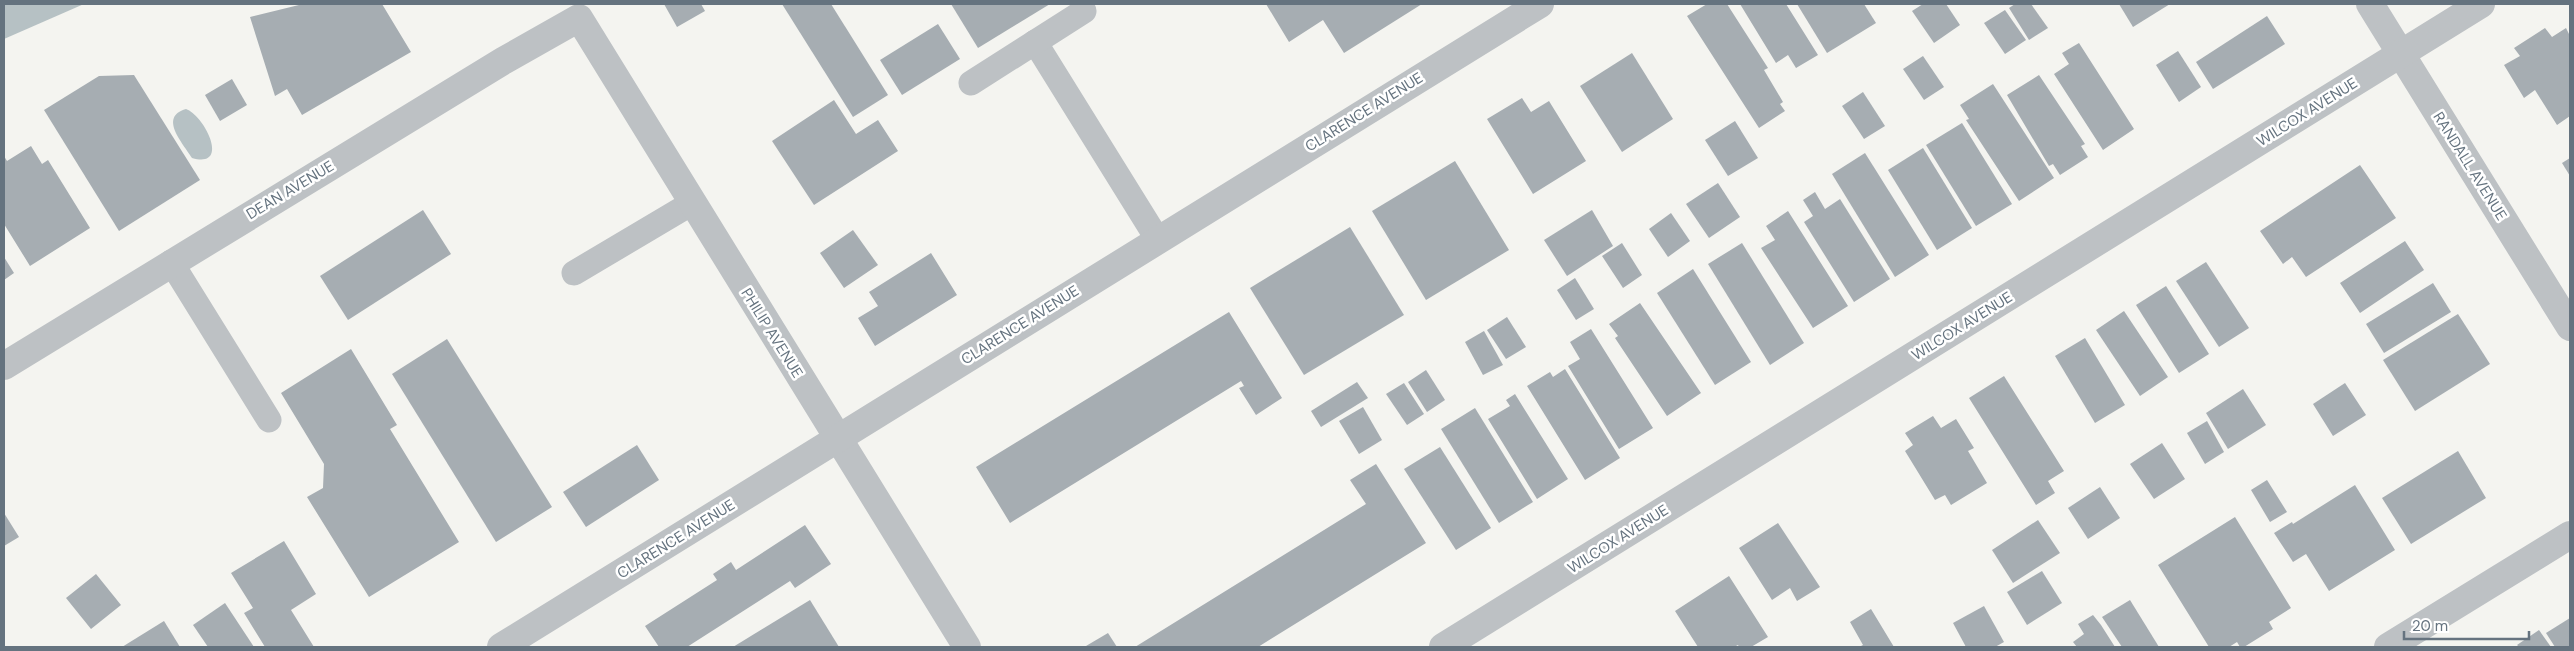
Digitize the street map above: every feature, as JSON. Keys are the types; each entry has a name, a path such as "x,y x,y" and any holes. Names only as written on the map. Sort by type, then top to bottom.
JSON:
{"street":[{"name":"CLARENCE AVENUE","path":"500,647 1540,4"},
{"name":"RANDALL AVENUE","path":"2370,4 2570,327"},
{"name":"WILCOX AVENUE","path":"1443,647 2481,4"},
{"name":"PHILIP AVENUE","path":"579,18 967,647"},
{"name":"DEAN AVENUE","path":"4,366 502,61 579,18"},
{"path":"2388,647 2570,535"}],"lane":[{"path":"971,83 1084,12"},
{"path":"1035,42 1158,240"},
{"path":"574,273 692,203"},
{"path":"171,262 269,420"}],"shaded area":[{"path":"4,4 84,4 4,39"},
{"path":"186,109 200,121 207,130 211,140 212,149 210,156 204,159 192,158 175,131 174,118 178,113"}],"building":[{"path":"303,4 382,4 411,52 302,115 287,89 275,96 250,17"},
{"path":"664,4 701,4 705,11 677,27"},
{"path":"782,4 831,4 888,95 853,117"},
{"path":"951,4 1050,4 978,48"},
{"path":"1266,4 1422,4 1344,53 1323,20 1289,42"},
{"path":"1707,4 1727,4 1768,68 1764,70 1783,102 1780,104 1785,111 1759,128 1687,16"},
{"path":"1740,4 1786,4 1818,55 1796,68 1788,55 1776,63"},
{"path":"1797,4 1864,4 1876,23 1827,53"},
{"path":"1923,4 1946,4 1960,25 1934,43 1912,11"},
{"path":"2015,4 2031,4 2048,28 2029,40 2009,8"},
{"path":"2119,4 2170,4 2133,27"},
{"path":"2005,10 2026,40 2005,54 1984,23"},
{"path":"2267,16 2285,44 2213,89 2196,62"},
{"path":"938,24 960,59 902,95 880,60"},
{"path":"2545,28 2552,37 2566,28 2570,36 2570,116 2557,125 2535,90 2524,98 2504,65 2520,56 2514,48"},
{"path":"2079,43 2134,129 2103,150 2054,74 2069,64 2062,53"},
{"path":"2178,51 2201,87 2179,102 2156,65"},
{"path":"1632,53 1673,119 1622,152 1580,86"},
{"path":"1923,56 1944,87 1924,100 1903,69"},
{"path":"134,75 200,180 119,231 44,110 99,76"},
{"path":"2039,75 2085,144 2081,146 2088,157 2060,175 2053,164 2049,166 2007,95"},
{"path":"232,79 247,105 220,121 205,95"},
{"path":"1993,84 2054,178 2019,201 1966,120 1969,119 1960,105"},
{"path":"1863,92 1885,126 1864,139 1842,106"},
{"path":"1522,98 1531,112 1549,101 1586,161 1533,194 1487,119"},
{"path":"834,100 856,134 878,120 898,151 814,205 772,141"},
{"path":"1735,121 1758,158 1728,176 1705,140"},
{"path":"1962,123 2012,204 1976,226 1926,145"},
{"path":"31,146 42,164 48,160 90,228 30,266 4,224 4,156 7,161"},
{"path":"1923,148 1972,228 1937,250 1888,170"},
{"path":"1865,153 1929,255 1895,277 1832,174"},
{"path":"2570,158 2570,176 2562,163"},
{"path":"1455,161 1509,250 1426,300 1372,211"},
{"path":"2360,165 2396,218 2306,277 2292,257 2283,264 2260,231"},
{"path":"1718,183 1740,217 1709,238 1686,204"},
{"path":"1815,192 1825,209 1840,199 1890,279 1854,302 1804,222 1813,216 1803,200"},
{"path":"423,210 451,254 348,320 320,276"},
{"path":"1592,210 1613,246 1567,276 1544,240"},
{"path":"1788,211 1848,306 1813,328 1761,248 1775,240 1766,226"},
{"path":"1671,213 1690,241 1668,257 1649,229"},
{"path":"1350,227 1404,315 1304,375 1250,288"},
{"path":"853,230 878,265 844,288 820,253"},
{"path":"2405,241 2424,270 2360,313 2340,283"},
{"path":"1622,243 1642,275 1623,288 1602,256"},
{"path":"1742,243 1804,343 1770,365 1708,264"},
{"path":"931,253 957,295 875,346 858,318 878,306 869,292"},
{"path":"4,257 14,273 4,280"},
{"path":"2206,262 2249,328 2219,347 2176,281"},
{"path":"1693,269 1751,362 1715,385 1657,293"},
{"path":"1575,278 1594,309 1576,320 1557,290"},
{"path":"2433,283 2451,312 2384,353 2366,324"},
{"path":"2166,286 2209,354 2179,373 2136,305"},
{"path":"1640,303 1701,393 1667,416 1615,338 1618,336 1609,324"},
{"path":"2124,311 2168,377 2140,396 2096,330"},
{"path":"1229,312 1282,398 1256,415 1239,388 1244,386 1241,381 1010,523 976,467"},
{"path":"2458,314 2490,364 2415,411 2383,360"},
{"path":"1507,317 1526,347 1506,359 1487,330"},
{"path":"1591,329 1653,428 1619,449 1568,366 1580,359 1570,342"},
{"path":"1484,331 1503,365 1483,375 1465,342"},
{"path":"2085,338 2125,405 2095,423 2055,356"},
{"path":"447,339 552,507 496,542 392,374"},
{"path":"351,349 397,425 390,429 459,542 369,597 307,497 323,488 324,464 281,393"},
{"path":"1565,369 1620,458 1585,480 1527,386 1550,372 1553,377"},
{"path":"1426,370 1445,400 1427,412 1408,382"},
{"path":"2004,376 2064,471 2048,481 2055,493 2036,505 1969,398"},
{"path":"1357,382 1368,398 1321,427 1311,411"},
{"path":"1404,383 1424,414 1407,425 1386,394"},
{"path":"2345,383 2366,415 2333,436 2313,404"},
{"path":"2243,389 2266,425 2228,449 2206,413"},
{"path":"1515,394 1568,479 1537,499 1488,419 1510,406 1506,400"},
{"path":"1363,407 1382,440 1359,454 1339,421"},
{"path":"1475,408 1533,502 1499,523 1441,429"},
{"path":"1933,416 1941,428 1956,419 1974,448 1968,451 1987,483 1951,505 1945,495 1935,500 1905,451 1913,445 1905,433"},
{"path":"2207,421 2224,452 2205,464 2187,433"},
{"path":"2162,443 2185,479 2154,499 2130,464"},
{"path":"637,445 659,480 586,527 563,492"},
{"path":"1440,447 1491,528 1456,550 1404,469"},
{"path":"2458,451 2486,498 2411,544 2382,498"},
{"path":"1376,464 1426,543 1258,647 1135,647 1366,504 1350,480"},
{"path":"2267,480 2287,512 2270,522 2251,490"},
{"path":"2355,485 2395,550 2329,591 2306,554 2293,562 2274,533 2292,522 2293,524"},
{"path":"2100,487 2120,518 2088,539 2068,508"},
{"path":"4,513 19,537 4,546"},
{"path":"2235,517 2291,608 2269,622 2273,629 2244,647 2240,647 2237,642 2229,647 2209,647 2158,565"},
{"path":"2038,520 2060,553 2013,583 1992,550"},
{"path":"1778,523 1820,587 1797,601 1790,588 1772,600 1739,548"},
{"path":"805,525 831,564 795,588 790,581 687,647 659,647 645,626 717,580 713,574 731,562 736,570"},
{"path":"284,541 316,594 291,610 314,647 265,647 244,613 253,608 231,573"},
{"path":"2042,571 2062,603 2027,625 2007,592"},
{"path":"96,574 121,605 91,629 66,598"},
{"path":"1729,576 1768,637 1751,647 1739,647 1738,645 1734,647 1698,647 1675,611"},
{"path":"810,600 839,647 733,647"},
{"path":"2130,600 2159,647 2122,647 2102,617"},
{"path":"225,603 254,647 208,647 193,625"},
{"path":"1984,606 2004,642 1995,647 1966,647 1953,623"},
{"path":"1871,609 1894,647 1859,647 1863,645 1850,622"},
{"path":"2093,615 2115,647 2077,647 2073,642 2084,634 2078,624"},
{"path":"2570,618 2570,647 2555,647 2546,633"},
{"path":"164,621 180,647 122,647"},
{"path":"2539,630 2551,647 2519,647 2517,645"},
{"path":"1108,633 1117,647 1086,646"}]}
